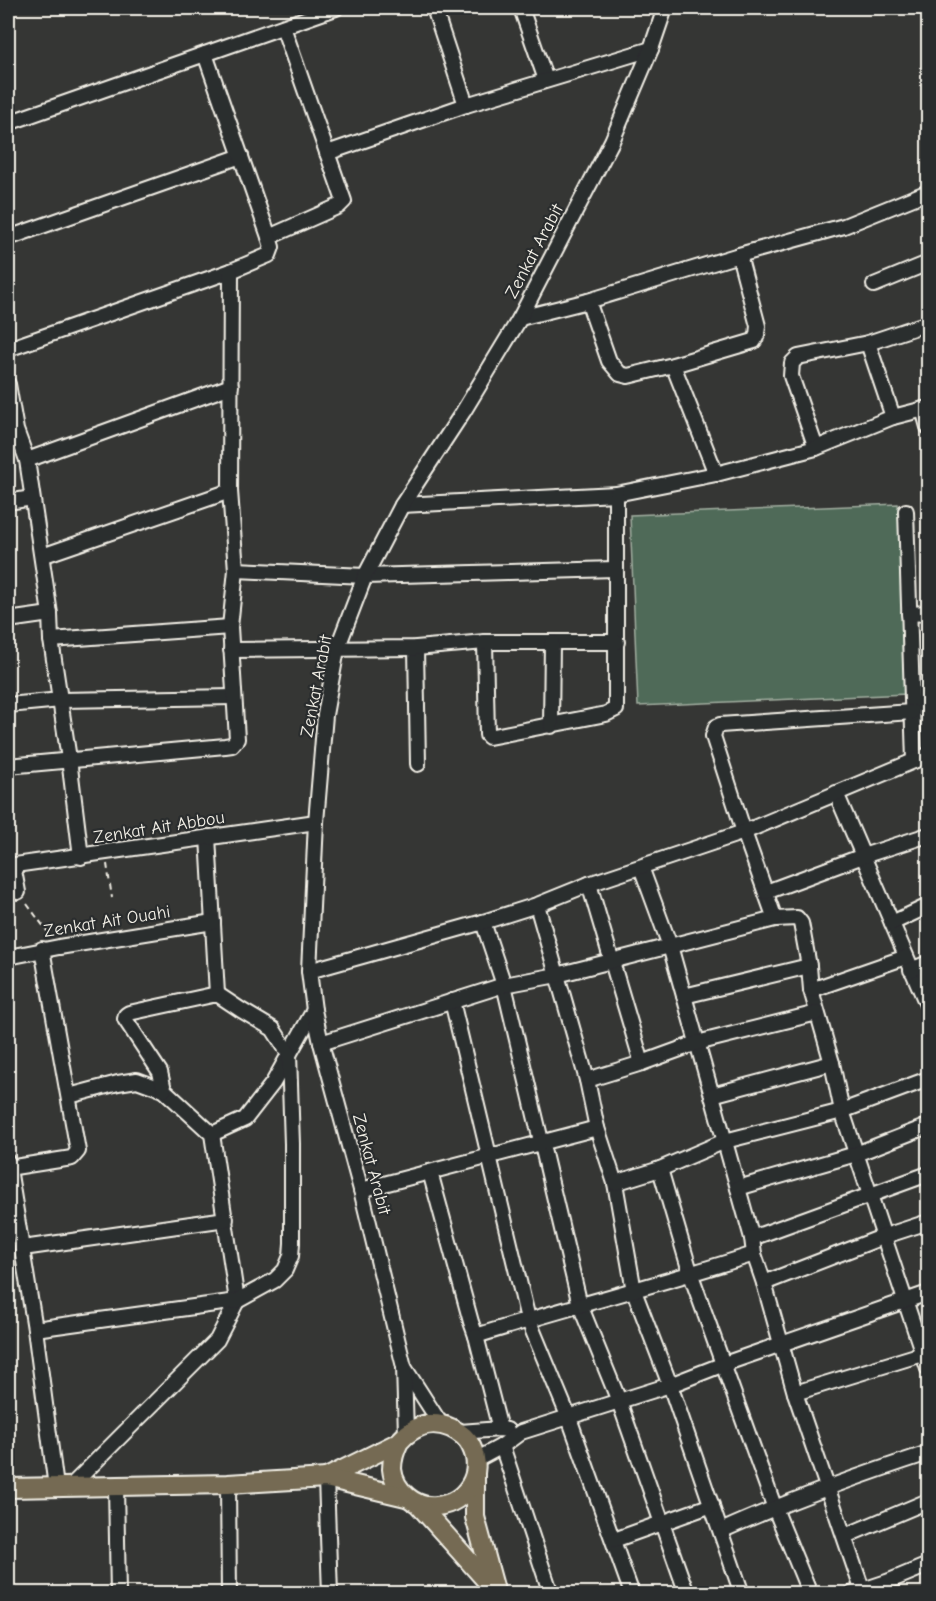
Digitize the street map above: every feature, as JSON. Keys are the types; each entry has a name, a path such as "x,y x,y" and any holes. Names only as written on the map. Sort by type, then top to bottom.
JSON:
{"main road":[{"path":"326,1478 402,1438 416,1427 440,1424 460,1432 471,1445 475,1468 475,1517 495,1592"},
{"path":"402,1438 394,1452 392,1468 397,1484 495,1592"},
{"path":"8,1488 228,1484 326,1478 432,1507 446,1505 459,1499 469,1488 475,1468"}],"street":[{"path":"8,123 283,27 300,13 336,8"},
{"path":"434,8 466,105"},
{"path":"521,8 546,80"},
{"name":"Zenkat Arabit","path":"404,1367 361,1190 321,1043 309,971 316,822 325,716 338,649 365,576 402,505 463,412 520,318 612,141 651,49 665,8"},
{"path":"269,237 342,204 344,197 283,27"},
{"path":"327,153 466,105 651,49"},
{"path":"8,350 231,272 269,255 272,247 269,237 205,54"},
{"path":"8,237 241,156"},
{"path":"520,318 588,301 844,226 928,192"},
{"path":"588,301 609,361 620,374 628,376 754,341 758,326 739,255"},
{"path":"874,285 928,263"},
{"path":"8,766 232,745 237,739 230,627 236,570 230,491 231,272"},
{"path":"816,448 791,376 792,363 798,357 868,343 928,323"},
{"path":"868,343 893,417"},
{"path":"673,365 716,474"},
{"path":"8,384 12,431 27,460 42,556 51,640 81,857"},
{"path":"27,460 231,386"},
{"path":"402,505 616,494 716,474 816,448 893,417 926,408 928,427"},
{"path":"42,556 230,491"},
{"path":"485,642 487,735 493,738 606,714 616,709 616,494"},
{"path":"8,502 32,498"},
{"path":"906,511 914,760"},
{"path":"236,570 365,576 615,569"},
{"path":"8,620 50,614"},
{"path":"909,614 928,614"},
{"path":"51,640 230,627"},
{"path":"231,650 416,648 485,642 617,642"},
{"path":"551,726 552,642"},
{"path":"416,648 418,764"},
{"path":"8,705 61,700 234,697"},
{"path":"775,919 713,736 716,727 912,712"},
{"path":"309,971 537,905 589,884 744,832 928,755"},
{"path":"836,794 928,1007"},
{"name":"Zenkat Ait Abbou","path":"10,866 316,822"},
{"path":"766,892 928,835"},
{"path":"208,837 217,993"},
{"path":"10,866 18,892"},
{"path":"641,867 670,946 752,1238 754,1254 795,1393 845,1536 857,1591 887,1582 928,1565"},
{"path":"589,884 642,1063"},
{"path":"537,905 587,1080 597,1128 615,1183 634,1291 670,1385 742,1593"},
{"path":"892,923 928,906"},
{"path":"321,1043 504,985 557,975 775,919 797,918 800,920 809,966 811,990 832,1063 842,1111 928,1369"},
{"name":"Zenkat Ait Ouahi","path":"8,957 59,946 213,922"},
{"path":"483,922 504,985 580,1305 619,1401 687,1593"},
{"path":"42,950 78,1151 75,1156 8,1166 64,1486"},
{"path":"811,990 909,964 928,963"},
{"path":"684,996 809,966"},
{"path":"36,1329 237,1301 275,1280 285,1270 291,1256 292,1144 289,1054 273,1029 217,993 141,1009 126,1015 128,1026 160,1072 164,1090"},
{"path":"452,1000 528,1319 569,1418 632,1593"},
{"path":"212,1134 245,1119 273,1083 314,1010"},
{"path":"587,1080 697,1043 817,1013"},
{"path":"712,1095 832,1063"},
{"path":"615,1183 660,1169 725,1141 842,1111 928,1079"},
{"path":"64,1486 211,1347 237,1301 212,1134 164,1090 137,1080 69,1096"},
{"path":"738,1188 856,1154 928,1126"},
{"path":"361,1190 597,1128"},
{"path":"660,1169 690,1275 774,1506 810,1593"},
{"path":"430,1172 500,1429"},
{"path":"752,1238 928,1174"},
{"path":"23,1248 226,1219"},
{"path":"764,1283 885,1236 928,1222"},
{"path":"476,1336 528,1319 690,1275 754,1254"},
{"path":"475,1468 521,1432 670,1385 928,1293"},
{"path":"795,1393 922,1354"},
{"path":"404,1367 440,1424"},
{"path":"402,1438 404,1367"},
{"path":"460,1432 500,1429 521,1432"},
{"path":"502,1446 551,1593"},
{"path":"722,1531 774,1506 928,1453"},
{"path":"326,1478 330,1593"},
{"path":"228,1484 229,1593"},
{"path":"116,1486 118,1593"},
{"path":"845,1536 928,1502"},
{"path":"614,1539 712,1504"}],"path":[{"path":"105,852 112,898"},
{"path":"18,892 59,946"}],"green space":[{"path":"898,504 907,694 638,706 630,515"}]}
